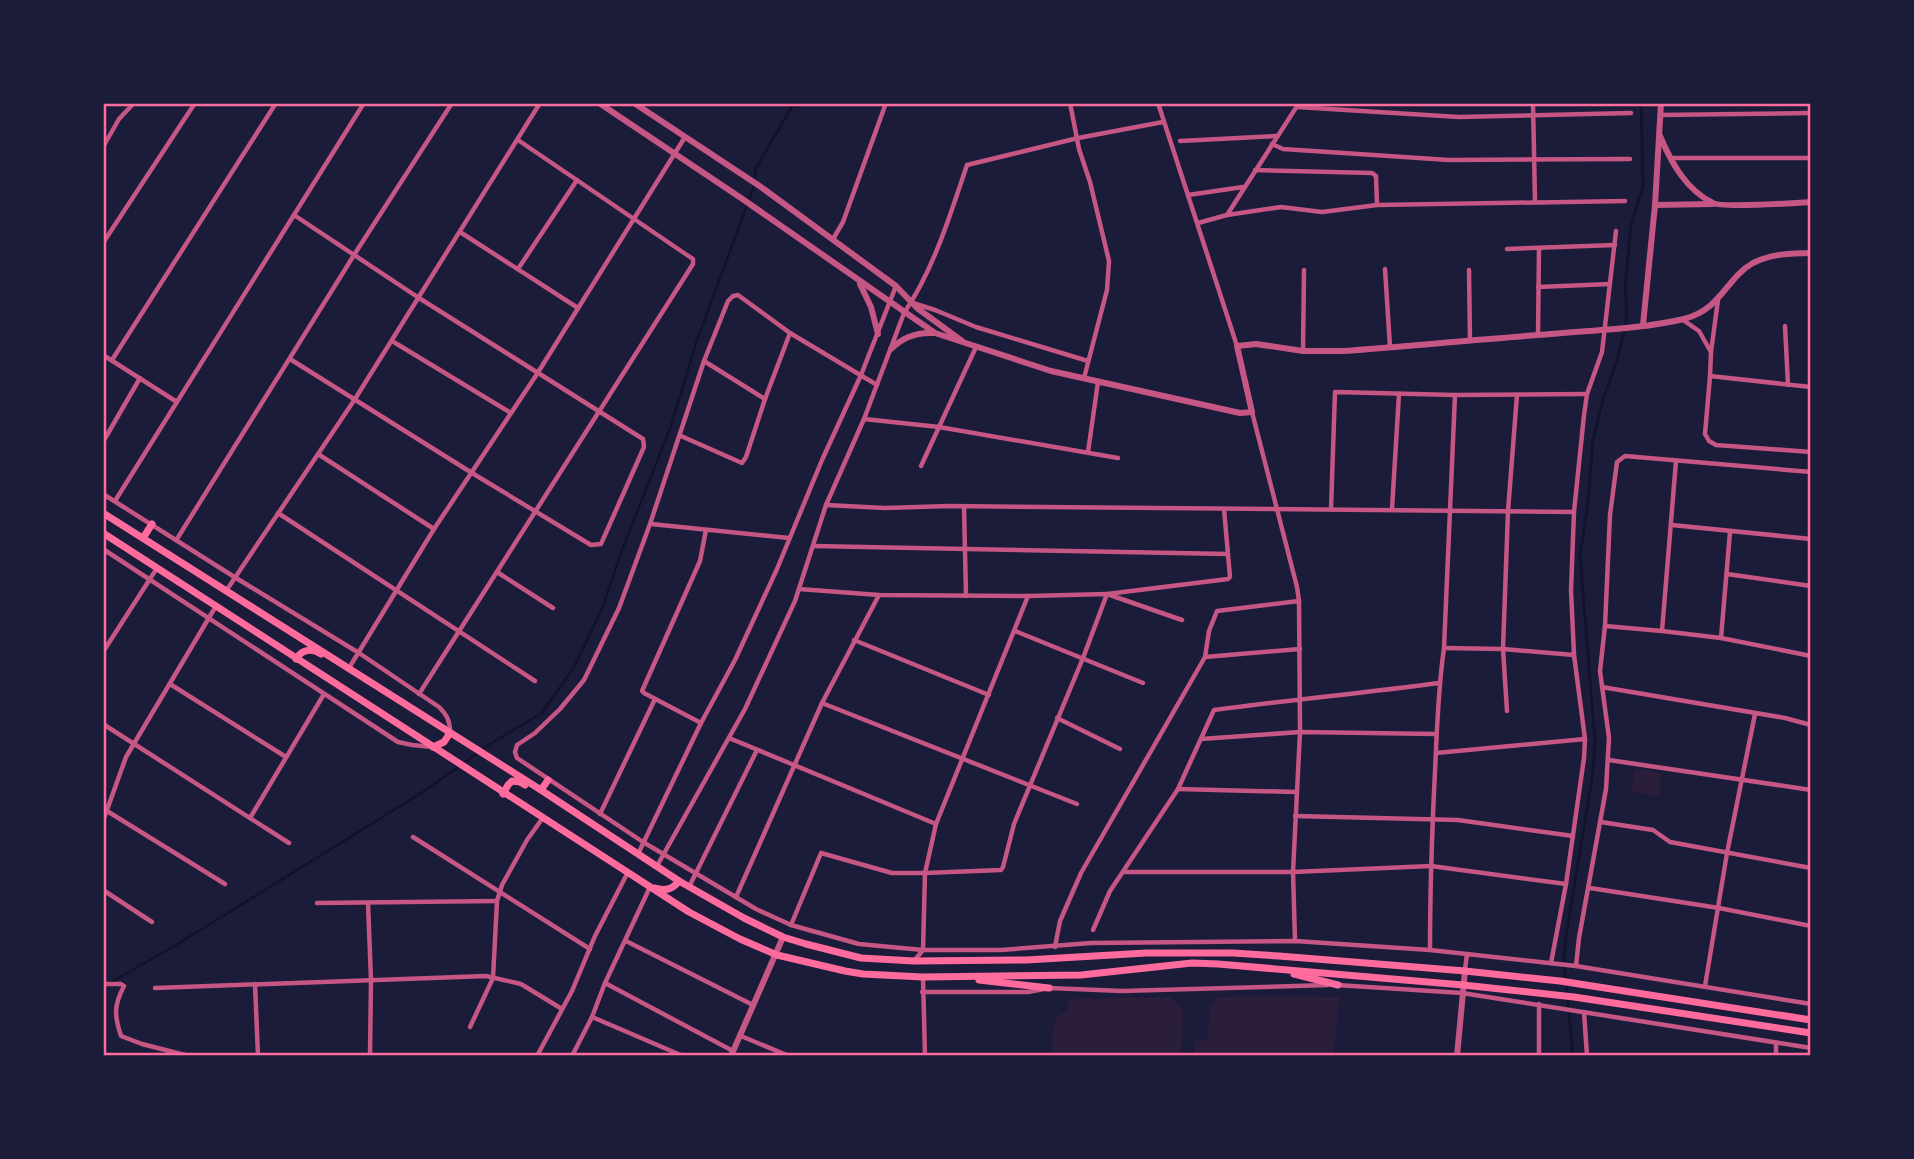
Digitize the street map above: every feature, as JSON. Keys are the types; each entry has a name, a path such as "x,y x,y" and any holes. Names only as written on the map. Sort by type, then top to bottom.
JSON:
{"main road":[{"path":"103,513 541,790 679,881 783,937 861,958 914,961 996,961 1146,953 1225,953 1465,971 1560,981 1811,1020"},
{"path":"143,538 152,524"},
{"path":"103,533 689,912 777,955 854,973 923,977 1081,975 1198,963 1574,997 1811,1033"},
{"path":"296,659 300,653 308,650 317,652 373,684"},
{"path":"433,747 444,742 450,733"},
{"path":"541,790 548,780"},
{"path":"503,794 512,781 520,782 560,807 568,809"},
{"path":"650,887 670,889 679,881"},
{"path":"1269,969 1338,985"},
{"path":"961,977 1049,988"}],"street":[{"path":"103,147 120,119 134,103"},
{"path":"103,243 195,103"},
{"path":"112,360 276,103"},
{"path":"115,501 364,103"},
{"path":"177,540 452,103"},
{"path":"226,591 355,399 540,103"},
{"path":"599,103 934,333 1051,372 1240,413 1252,412"},
{"path":"634,103 748,178 833,239 896,285 912,302 967,344"},
{"path":"833,239 843,222 886,103"},
{"path":"1070,103 1109,261 1107,290 1084,379"},
{"path":"1158,103 1237,346 1297,587 1300,733 1293,872 1296,941"},
{"path":"1533,103 1535,202"},
{"path":"1641,325 1655,205 1661,103"},
{"path":"1227,215 1298,105 1459,117 1631,113"},
{"path":"1660,115 1811,113"},
{"path":"656,866 745,709 795,601 826,505 864,419 904,313 930,264 967,165 1078,138 1163,122"},
{"path":"1659,134 1682,177 1693,189 1715,204"},
{"path":"1180,141 1278,136"},
{"path":"349,668 434,529 537,374 685,137"},
{"path":"419,694 693,264 692,259 518,140"},
{"path":"1272,144 1283,149 1423,158 1534,161 1630,159"},
{"path":"1670,158 1811,158"},
{"path":"1255,170 1372,173 1376,176 1377,205"},
{"path":"518,269 577,180"},
{"path":"1188,195 1244,186"},
{"path":"1198,223 1227,215 1281,207 1322,212 1377,205 1625,201"},
{"path":"1655,205 1811,202"},
{"path":"290,359 591,545 601,544 645,443 643,439 537,374 294,215"},
{"path":"460,232 578,309"},
{"path":"1554,963 1583,771 1585,738 1574,655 1571,590 1574,512 1587,394 1602,352 1616,232"},
{"path":"1507,249 1615,245"},
{"path":"1538,335 1539,248"},
{"path":"1237,346 1256,344 1303,351 1343,351 1617,328 1682,319 1705,310 1718,300 1753,263 1783,253 1811,253"},
{"path":"1385,269 1390,347"},
{"path":"1303,351 1304,270"},
{"path":"1469,270 1470,341"},
{"path":"860,282 871,307 878,334"},
{"path":"1538,287 1610,284"},
{"path":"638,854 701,723 735,660 777,569 861,375 896,285"},
{"path":"877,385 789,333 738,295 728,301 619,608 584,680 560,709 535,733 517,745 517,758 663,855 736,897 791,925 859,944 923,950 1001,950 1091,943 1296,941 1430,950 1572,965 1811,1004"},
{"path":"1718,300 1706,434 1709,440 1716,445 1811,452"},
{"path":"912,302 976,327 1088,361"},
{"path":"1682,319 1699,331 1712,352"},
{"path":"1785,326 1788,385"},
{"path":"680,436 742,463 789,333"},
{"path":"891,349 898,342 915,334 934,333"},
{"path":"392,341 511,413"},
{"path":"921,466 976,347"},
{"path":"103,355 177,402"},
{"path":"705,361 765,399"},
{"path":"1710,376 1811,387"},
{"path":"103,442 140,378"},
{"path":"1088,453 1098,382"},
{"path":"1331,509 1335,392 1587,394"},
{"path":"1392,509 1399,394"},
{"path":"1430,950 1436,734 1444,648 1455,395"},
{"path":"1507,712 1503,649 1508,511 1517,395"},
{"path":"864,419 939,427 1118,458"},
{"path":"318,454 434,529"},
{"path":"1572,965 1590,888 1609,760 1609,738 1600,671 1616,462 1625,456 1811,472"},
{"path":"1662,631 1676,461"},
{"path":"103,494 359,653 439,707 450,724 450,733"},
{"path":"826,505 885,508 1574,512"},
{"path":"964,507 966,596"},
{"path":"799,589 879,595 1028,596 1107,594 1228,579 1230,577 1224,509"},
{"path":"278,513 535,681"},
{"path":"650,524 789,538"},
{"path":"1672,525 1811,539"},
{"path":"701,723 643,693 642,688 700,561 706,530"},
{"path":"1721,638 1730,532"},
{"path":"813,546 1228,554"},
{"path":"103,549 398,742 433,747"},
{"path":"103,652 157,568"},
{"path":"497,572 553,608"},
{"path":"1727,573 1811,586"},
{"path":"1107,594 1182,620"},
{"path":"791,925 821,853 892,873 1001,870 1014,824 1107,594"},
{"path":"736,897 822,703 879,595"},
{"path":"914,961 923,950 925,873 936,824 1028,596"},
{"path":"1055,947 1060,921 1082,873 1205,657 1209,631 1216,611 1299,601"},
{"path":"103,821 127,757 216,606"},
{"path":"1605,626 1721,638 1811,656"},
{"path":"1015,631 1143,683"},
{"path":"854,640 989,695"},
{"path":"1444,648 1503,649 1574,655"},
{"path":"1205,657 1300,649"},
{"path":"1093,930 1110,891 1178,789 1214,710 1439,683"},
{"path":"170,684 286,757"},
{"path":"1601,687 1785,718 1811,725"},
{"path":"250,818 324,694"},
{"path":"600,814 655,699"},
{"path":"822,703 1077,804"},
{"path":"1705,986 1727,853 1755,714"},
{"path":"1057,718 1120,749"},
{"path":"103,724 289,843"},
{"path":"1201,739 1300,733 1436,734"},
{"path":"729,738 936,824"},
{"path":"1436,753 1585,738"},
{"path":"689,887 757,750"},
{"path":"1609,760 1811,790"},
{"path":"1178,789 1296,792"},
{"path":"107,811 225,884"},
{"path":"1295,816 1433,818 1573,836"},
{"path":"470,1027 493,978 497,901 502,884 542,818"},
{"path":"1601,822 1653,830 1670,842 1811,868"},
{"path":"412,837 590,949"},
{"path":"1123,872 1293,872 1431,866 1566,884"},
{"path":"537,1056 628,872"},
{"path":"572,1056 650,887"},
{"path":"1590,888 1719,908 1811,926"},
{"path":"103,890 152,922"},
{"path":"317,903 497,901"},
{"path":"368,903 370,1056"},
{"path":"605,983 732,1053 783,937"},
{"path":"626,941 754,1006"},
{"path":"1457,1056 1467,954"},
{"path":"155,988 486,976 522,984 562,1009"},
{"path":"923,977 925,1056"},
{"path":"103,984 124,986 117,999 115,1018 121,1036 189,1056"},
{"path":"255,984 258,1056"},
{"path":"922,992 1028,992 1049,988 1122,991 1338,985 1463,989 1584,1012 1811,1048"},
{"path":"1539,1004 1539,1056"},
{"path":"1584,1012 1587,1056"},
{"path":"592,1017 682,1056"},
{"path":"741,1036 789,1056"},
{"path":"1776,1042 1776,1056"}],"shaded area":[{"path":"1634,769 1661,773 1659,797 1632,792"},
{"path":"1172,997 1183,1010 1181,1056 1053,1056 1052,1034 1056,1017 1066,1012 1070,999"},
{"path":"1219,997 1339,997 1334,1056 1194,1056 1195,1041 1208,1040 1210,1011"}],"waterway":[{"path":"110,983 426,790 490,744 542,713 574,667 602,609 622,550 671,426 696,343 753,189 756,168 794,103"},
{"path":"1573,1056 1564,960 1565,942 1592,779 1595,741 1580,556 1588,504 1593,439 1604,396 1617,361 1627,314 1625,287 1631,226 1643,186 1641,103"}]}
